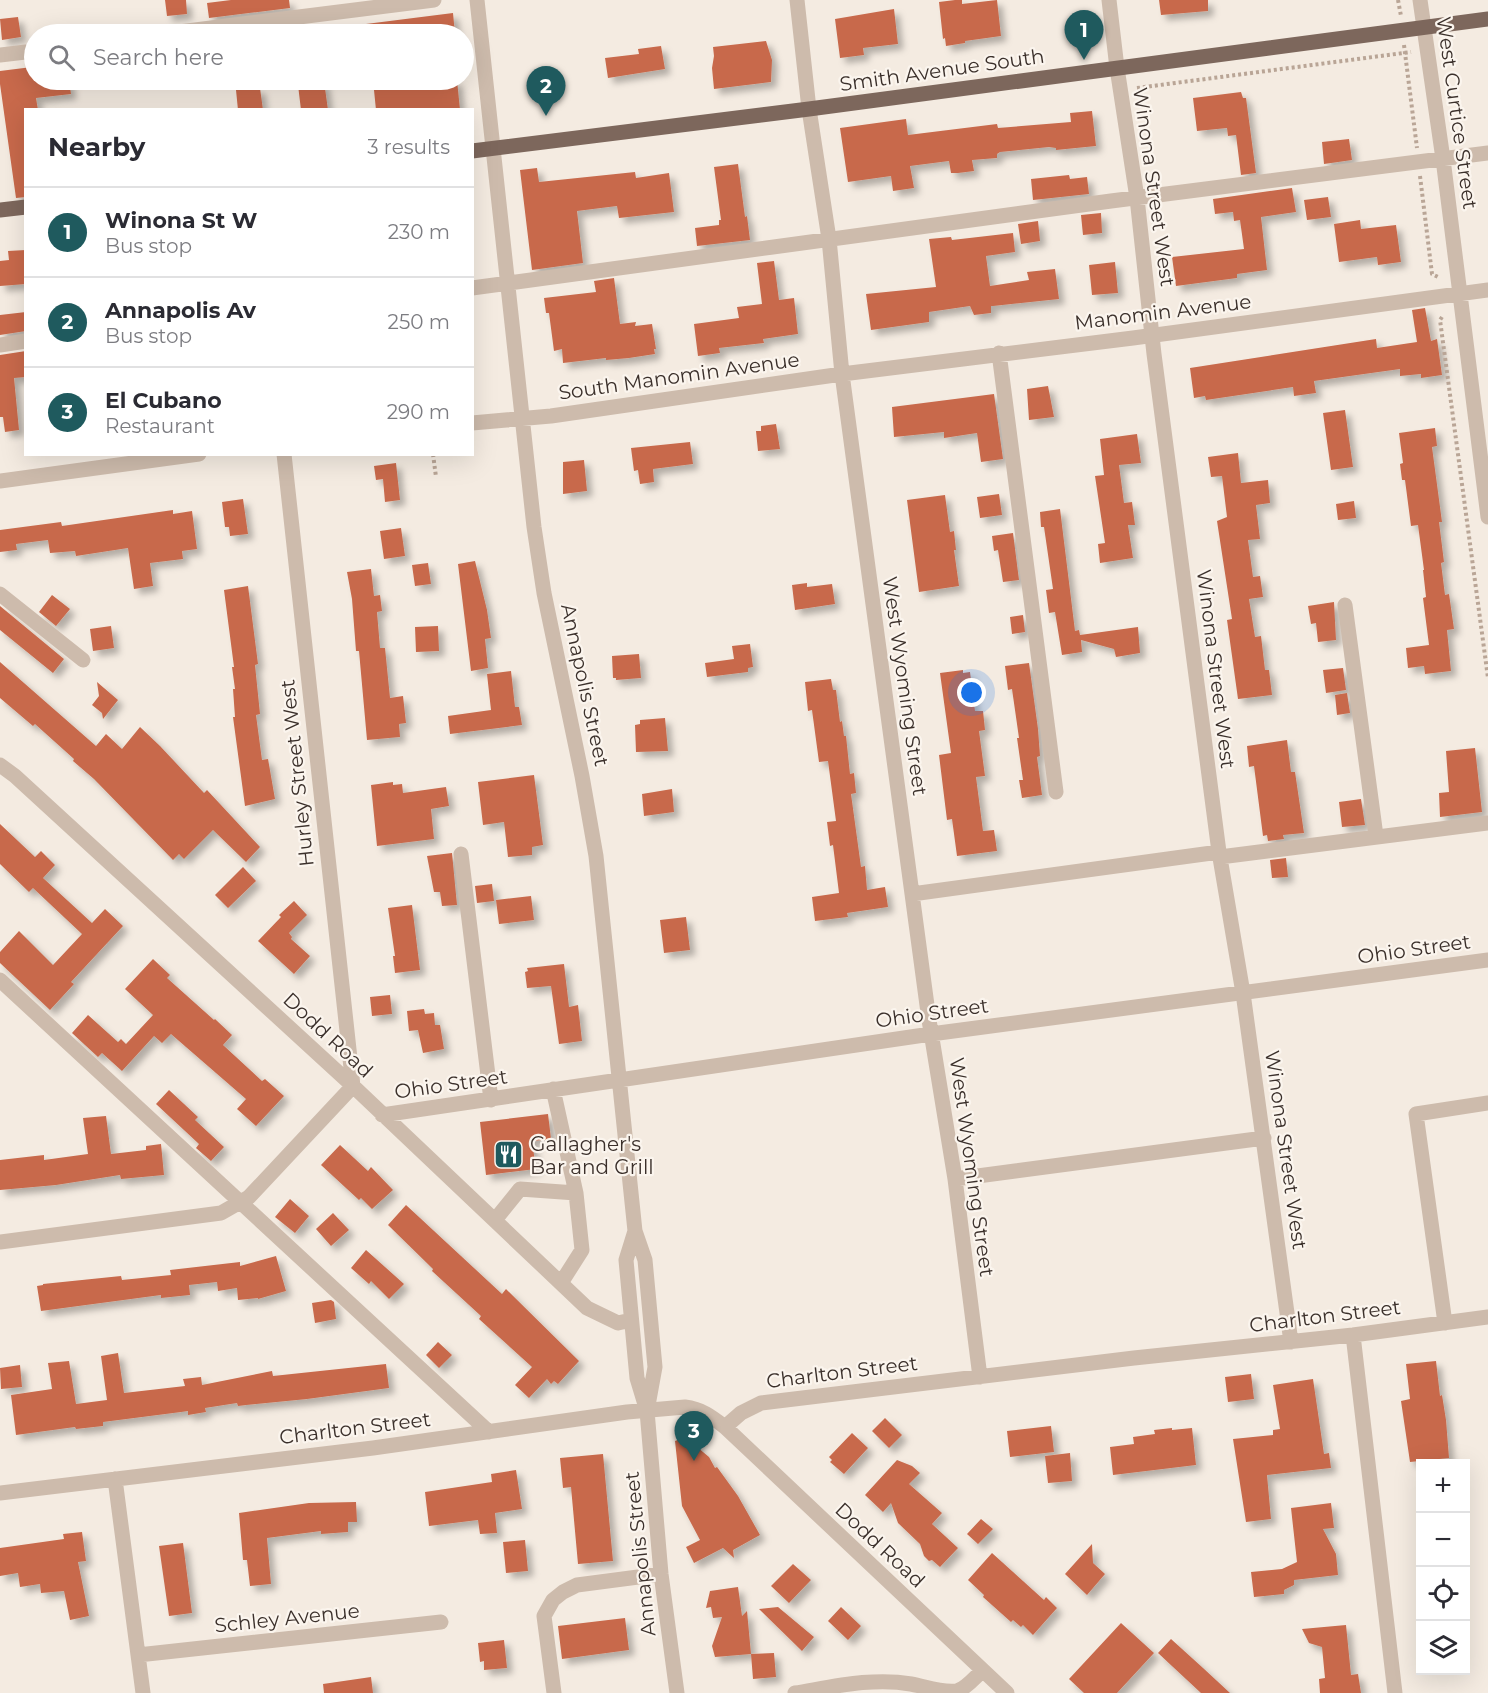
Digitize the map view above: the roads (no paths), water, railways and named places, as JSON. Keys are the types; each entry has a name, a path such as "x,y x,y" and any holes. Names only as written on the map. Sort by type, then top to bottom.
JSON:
{"main road":[{"name":"Smith Avenue South","path":"474,151 1488,19"},
{"path":"0,210 24,207"}],"street":[{"path":"243,24 434,0"},
{"name":"Annapolis Street","path":"477,0 522,419 544,593 596,856 635,1231 645,1260 655,1367 647,1411"},
{"name":"West Wyoming Street","path":"797,0 809,109 829,239 842,374 931,1034 955,1179 980,1377"},
{"name":"Winona Street West","path":"1109,0 1137,198 1152,336 1219,854 1243,993 1291,1342"},
{"name":"West Curtice Street","path":"1420,0 1443,159 1488,517"},
{"path":"0,55 24,52"},
{"path":"474,288 1488,153"},
{"name":"Manomin Avenue","path":"842,374 1152,336 1488,290"},
{"path":"0,345 24,341"},
{"path":"999,353 1056,792"},
{"name":"South Manomin Avenue","path":"522,419 842,374"},
{"path":"474,423 522,419"},
{"name":"Hurley Street West","path":"284,456 353,1086"},
{"path":"0,481 157,457"},
{"path":"0,594 82,660"},
{"path":"1345,605 1376,837"},
{"name":"Dodd Road","path":"0,765 15,776 353,1086 588,1308 618,1323 631,1320"},
{"path":"912,894 1219,854 1488,823"},
{"path":"461,854 491,1100"},
{"name":"Ohio Street","path":"382,1115 931,1034 1488,960"},
{"path":"0,980 489,1432"},
{"path":"0,1242 221,1213 249,1197 353,1086"},
{"path":"553,1089 576,1193 582,1250 561,1283"},
{"path":"1444,1323 1416,1114 1488,1103"},
{"path":"955,1179 1264,1138"},
{"path":"495,1220 520,1189 576,1193"},
{"name":"Annapolis Street","path":"635,1231 626,1260 631,1320 637,1378 647,1411 661,1574 677,1693"},
{"name":"Charlton Street","path":"0,1493 489,1432 627,1412 694,1408 707,1413 725,1427 741,1413 760,1403 1353,1335 1488,1317"},
{"path":"1353,1335 1395,1693"},
{"name":"Dodd Road","path":"725,1427 1007,1693"},
{"path":"115,1479 143,1693"},
{"path":"554,1693 544,1616 553,1600 577,1585 661,1574"},
{"name":"Schley Avenue","path":"138,1655 441,1622"},
{"path":"795,1693 886,1681 912,1684 939,1692 956,1692 982,1671"}],"place":[{"name":"Winona St W","path":"1084,60"},
{"name":"Annapolis Av","path":"546,116"},
{"name":"Gallagher's Bar and Grill","path":"509,1155"},
{"name":"El Cubano","path":"694,1461"}]}
